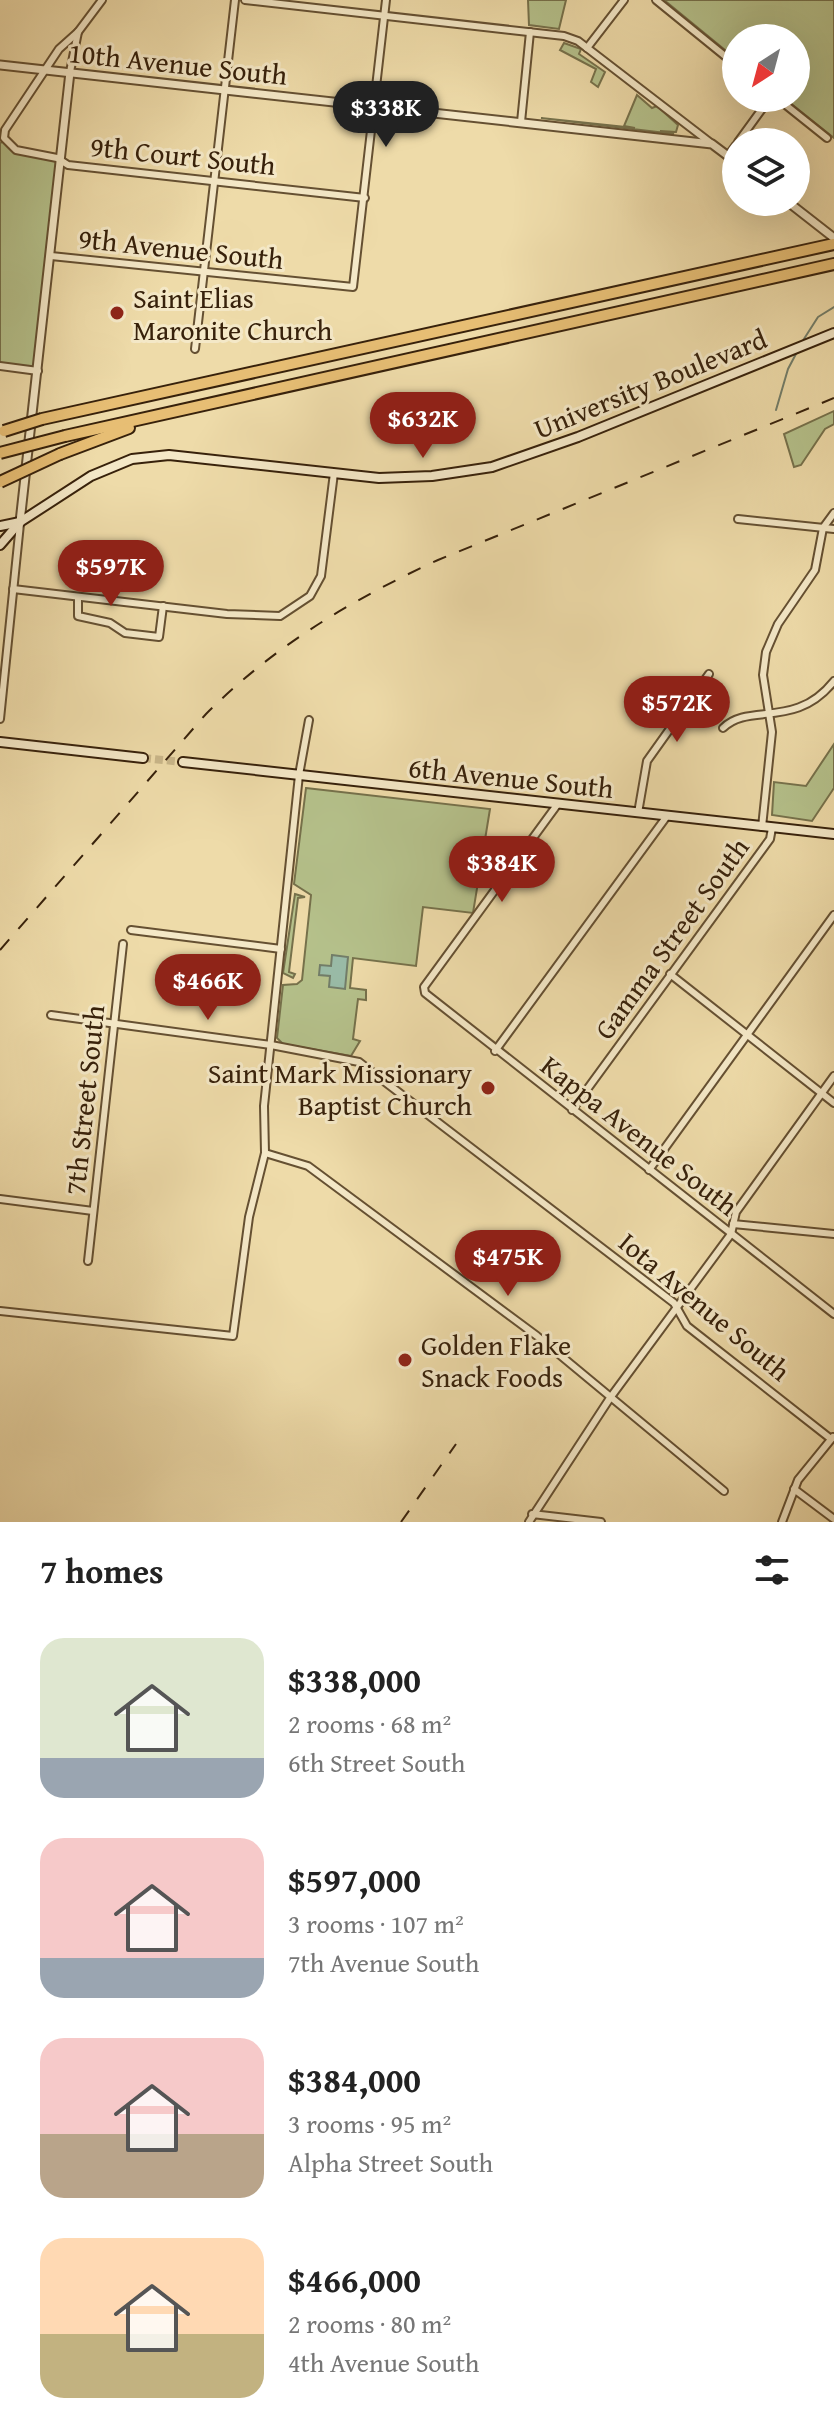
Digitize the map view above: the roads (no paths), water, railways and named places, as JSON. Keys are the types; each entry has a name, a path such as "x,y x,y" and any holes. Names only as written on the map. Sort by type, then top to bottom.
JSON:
{"highway":[{"path":"2,429 834,244"},
{"path":"0,453 834,264"},
{"path":"0,482 60,454 183,410"}],"main road":[{"name":"University Boulevard","path":"0,545 20,522 102,470 144,456 182,456 379,478 432,476 492,467 578,437 834,333"},
{"name":"University Boulevard","path":"0,526 20,522"},
{"path":"0,742 143,758"},
{"name":"6th Avenue South","path":"183,762 833,833"}],"street":[{"path":"45,71 59,49 78,32 102,0"},
{"path":"195,349 235,0"},
{"path":"245,0 564,36 587,48 722,152"},
{"path":"365,198 386,0"},
{"path":"587,48 624,0"},
{"path":"656,0 722,54"},
{"path":"0,719 70,72 78,32"},
{"path":"521,122 530,32"},
{"name":"10th Avenue South","path":"0,65 712,144"},
{"name":"9th Court South","path":"45,71 5,130 4,138 21,153 62,160 68,165 365,198"},
{"path":"794,112 827,138"},
{"name":"9th Avenue South","path":"51,256 353,287 365,198"},
{"path":"806,216 834,238"},
{"path":"0,366 38,371"},
{"path":"13,589 260,617 280,616 310,596 321,576 334,473"},
{"path":"767,827 772,742 763,675 766,652 778,624 815,570 823,528 834,513"},
{"path":"738,519 834,529"},
{"path":"78,597 78,616 110,623 125,633 139,635 159,637 163,606"},
{"path":"638,813 647,761 709,674"},
{"path":"723,728 734,720 809,705 834,681"},
{"path":"0,1311 233,1336 249,1217 265,1153 264,1106 299,775 309,720"},
{"name":"Kappa Avenue South","path":"557,805 424,987 425,993 495,1051 834,1314"},
{"path":"495,1051 667,816"},
{"name":"Gamma Street South","path":"572,1110 770,839 767,827"},
{"path":"649,1170 834,915"},
{"path":"131,930 281,949"},
{"name":"7th Street South","path":"88,1261 123,944"},
{"path":"670,974 834,1103"},
{"path":"51,1015 271,1045"},
{"name":"Iota Avenue South","path":"271,1045 359,1062 572,1223 677,1309 687,1326 833,1438"},
{"path":"529,1522 610,1398 731,1234 736,1212 834,1076"},
{"path":"265,1153 308,1166 537,1336 724,1491"},
{"path":"0,1199 93,1211"},
{"path":"733,1224 834,1234"},
{"path":"782,1522 794,1489 833,1438"},
{"path":"794,1489 834,1519"},
{"path":"532,1514 601,1522"}],"waterway":[{"path":"802,342 818,317 834,307"},
{"path":"776,410 788,369 797,352"}],"tunnel":[{"path":"143,758 183,762"}],"railway":[{"path":"0,950 206,714 259,667 315,626 375,591 438,560 834,398"},
{"path":"401,1522 456,1444"}],"place":[{"name":"Saint Elias Maronite Church","path":"117,313"},
{"name":"Saint Mark Missionary Baptist Church","path":"488,1088"},
{"name":"Golden Flake Snack Foods","path":"405,1360"}]}
